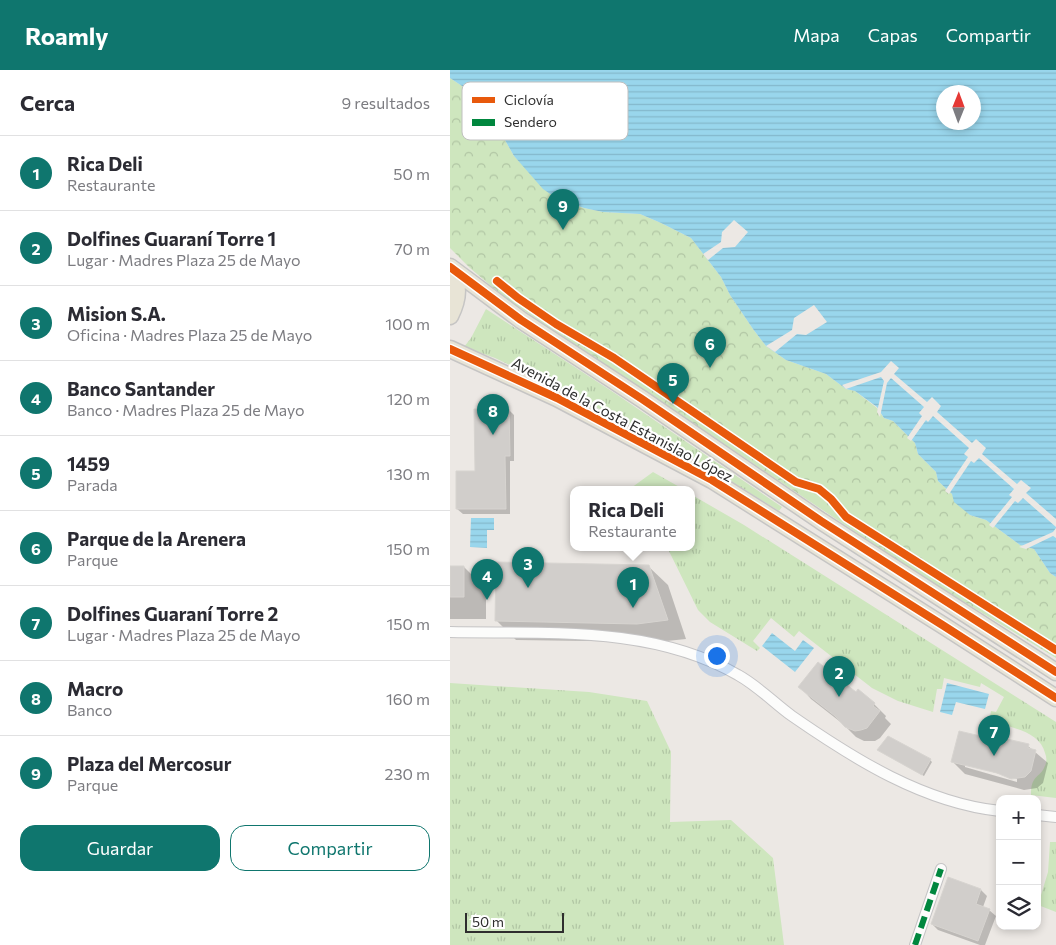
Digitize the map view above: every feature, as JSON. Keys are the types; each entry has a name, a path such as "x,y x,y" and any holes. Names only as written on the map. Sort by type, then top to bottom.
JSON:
{"main road":[{"path":"450,269 457,289 456,304 450,316"},
{"name":"Avenida de la Costa Estanislao López","path":"450,269 521,320 642,399 821,521 1056,672"},
{"name":"Avenida de la Costa Estanislao López","path":"450,349 557,398 712,480 1056,698"}],"street":[{"path":"450,632 604,636 663,646 700,657 739,675 793,716 861,760 895,779 941,799 996,810"},
{"path":"1041,815 1056,817"},
{"path":"915,945 941,869"}],"green space":[{"path":"450,78 462,86 462,140 505,140 514,156 556,198 584,208 603,212 640,214 691,238 721,277 730,295 766,346 786,360 826,374 846,389 855,391 877,408 884,418 893,421 915,443 918,454 936,472 938,481 970,515 986,520 1020,545 1034,549 1050,573 1056,577 1056,658 933,583 504,297 450,248"},
{"path":"486,309 616,394 782,507 779,511 695,459 612,415 495,358 464,347 471,338"},
{"path":"653,472 678,486 634,486"},
{"path":"695,497 744,525 1056,722 1056,798 1031,795 1033,782 1043,770 1046,762 1046,755 1042,746 1037,739 1022,731 989,722 991,711 996,712 1004,697 981,683 980,687 944,678 942,689 937,689 933,712 898,701 872,688 799,631 794,637 771,618 753,641 760,648 757,651 710,622 698,610 669,551 695,551"},
{"path":"450,683 589,692 647,701 671,752 670,822 731,820 773,858 784,945 450,945"},
{"path":"1050,842 1056,842 1056,912 1041,906 1041,895 1048,872"}],"water":[{"path":"450,70 1056,70 1056,577 1050,573 1034,549 1020,545 986,520 970,515 954,502 952,494 938,481 936,472 918,454 915,443 893,421 884,418 877,407 855,391 846,389 826,374 786,360 766,346 730,295 721,277 691,238 640,214 603,212 584,208 556,198 543,189 514,156 505,140 628,140 628,82 462,82 462,86 450,78"},
{"path":"471,518 494,518 494,530 487,530 487,548 470,547"},
{"path":"772,633 795,651 803,640 814,648 795,672 762,646"},
{"path":"947,683 989,694 985,709 956,702 952,715 940,712"}],"pier":[{"path":"734,220 748,232 735,247 723,248 708,260 703,254 721,242 722,232"},
{"path":"814,305 827,322 806,335 797,334 775,352 766,346 792,330 794,318"},
{"path":"891,361 899,368 894,374 927,402 932,397 941,406 937,412 972,443 976,439 986,448 982,454 1017,484 1021,480 1031,488 1026,493 1056,519 1056,527 1023,498 1018,503 1015,501 993,528 989,525 1012,497 1009,495 1014,489 979,458 974,463 971,461 949,494 945,491 968,457 964,454 969,448 933,416 928,422 926,420 911,441 907,438 922,416 919,413 924,407 891,378 887,383 880,417 877,412 884,381 881,377 846,389 842,385 881,372"},
{"path":"1056,528 1056,538 1053,536 1026,549 1019,547 1053,532"}],"building":[{"path":"474,409 509,409 510,456 505,456 506,509 456,509 456,471 475,471"},
{"path":"496,562 649,565 668,620 637,624 495,621"},
{"path":"450,566 464,566 464,597 450,597"},
{"path":"818,662 856,692 858,689 875,703 873,706 880,711 867,728 855,731 845,727 835,716 798,687"},
{"path":"959,731 1006,742 1007,739 1029,744 1028,748 1036,750 1031,771 1025,777 1011,779 997,773 951,762"},
{"path":"888,736 931,759 922,775 877,750"},
{"path":"948,877 981,889 976,904 990,909 978,941 931,924"}],"marked path":[{"path":"915,945 941,869"}],"cycle path":[{"path":"450,267 521,320 642,399 821,521 1056,672"},
{"path":"497,281 556,324 614,358 796,482 819,489 831,499 846,517 1056,650"},
{"path":"450,349 557,398 712,480 1056,698"}],"place":[{"name":"Plaza del Mercosur","path":"563,230"},
{"name":"Parque de la Arenera","path":"710,368"},
{"name":"1459","path":"673,404"},
{"name":"Macro","path":"493,435"},
{"name":"Mision S.A.","path":"528,588"},
{"name":"Banco Santander","path":"487,600"},
{"name":"Rica Deli","path":"633,608"},
{"name":"Dolfines Guaraní Torre 1","path":"839,697"},
{"name":"Dolfines Guaraní Torre 2","path":"994,756"}]}
